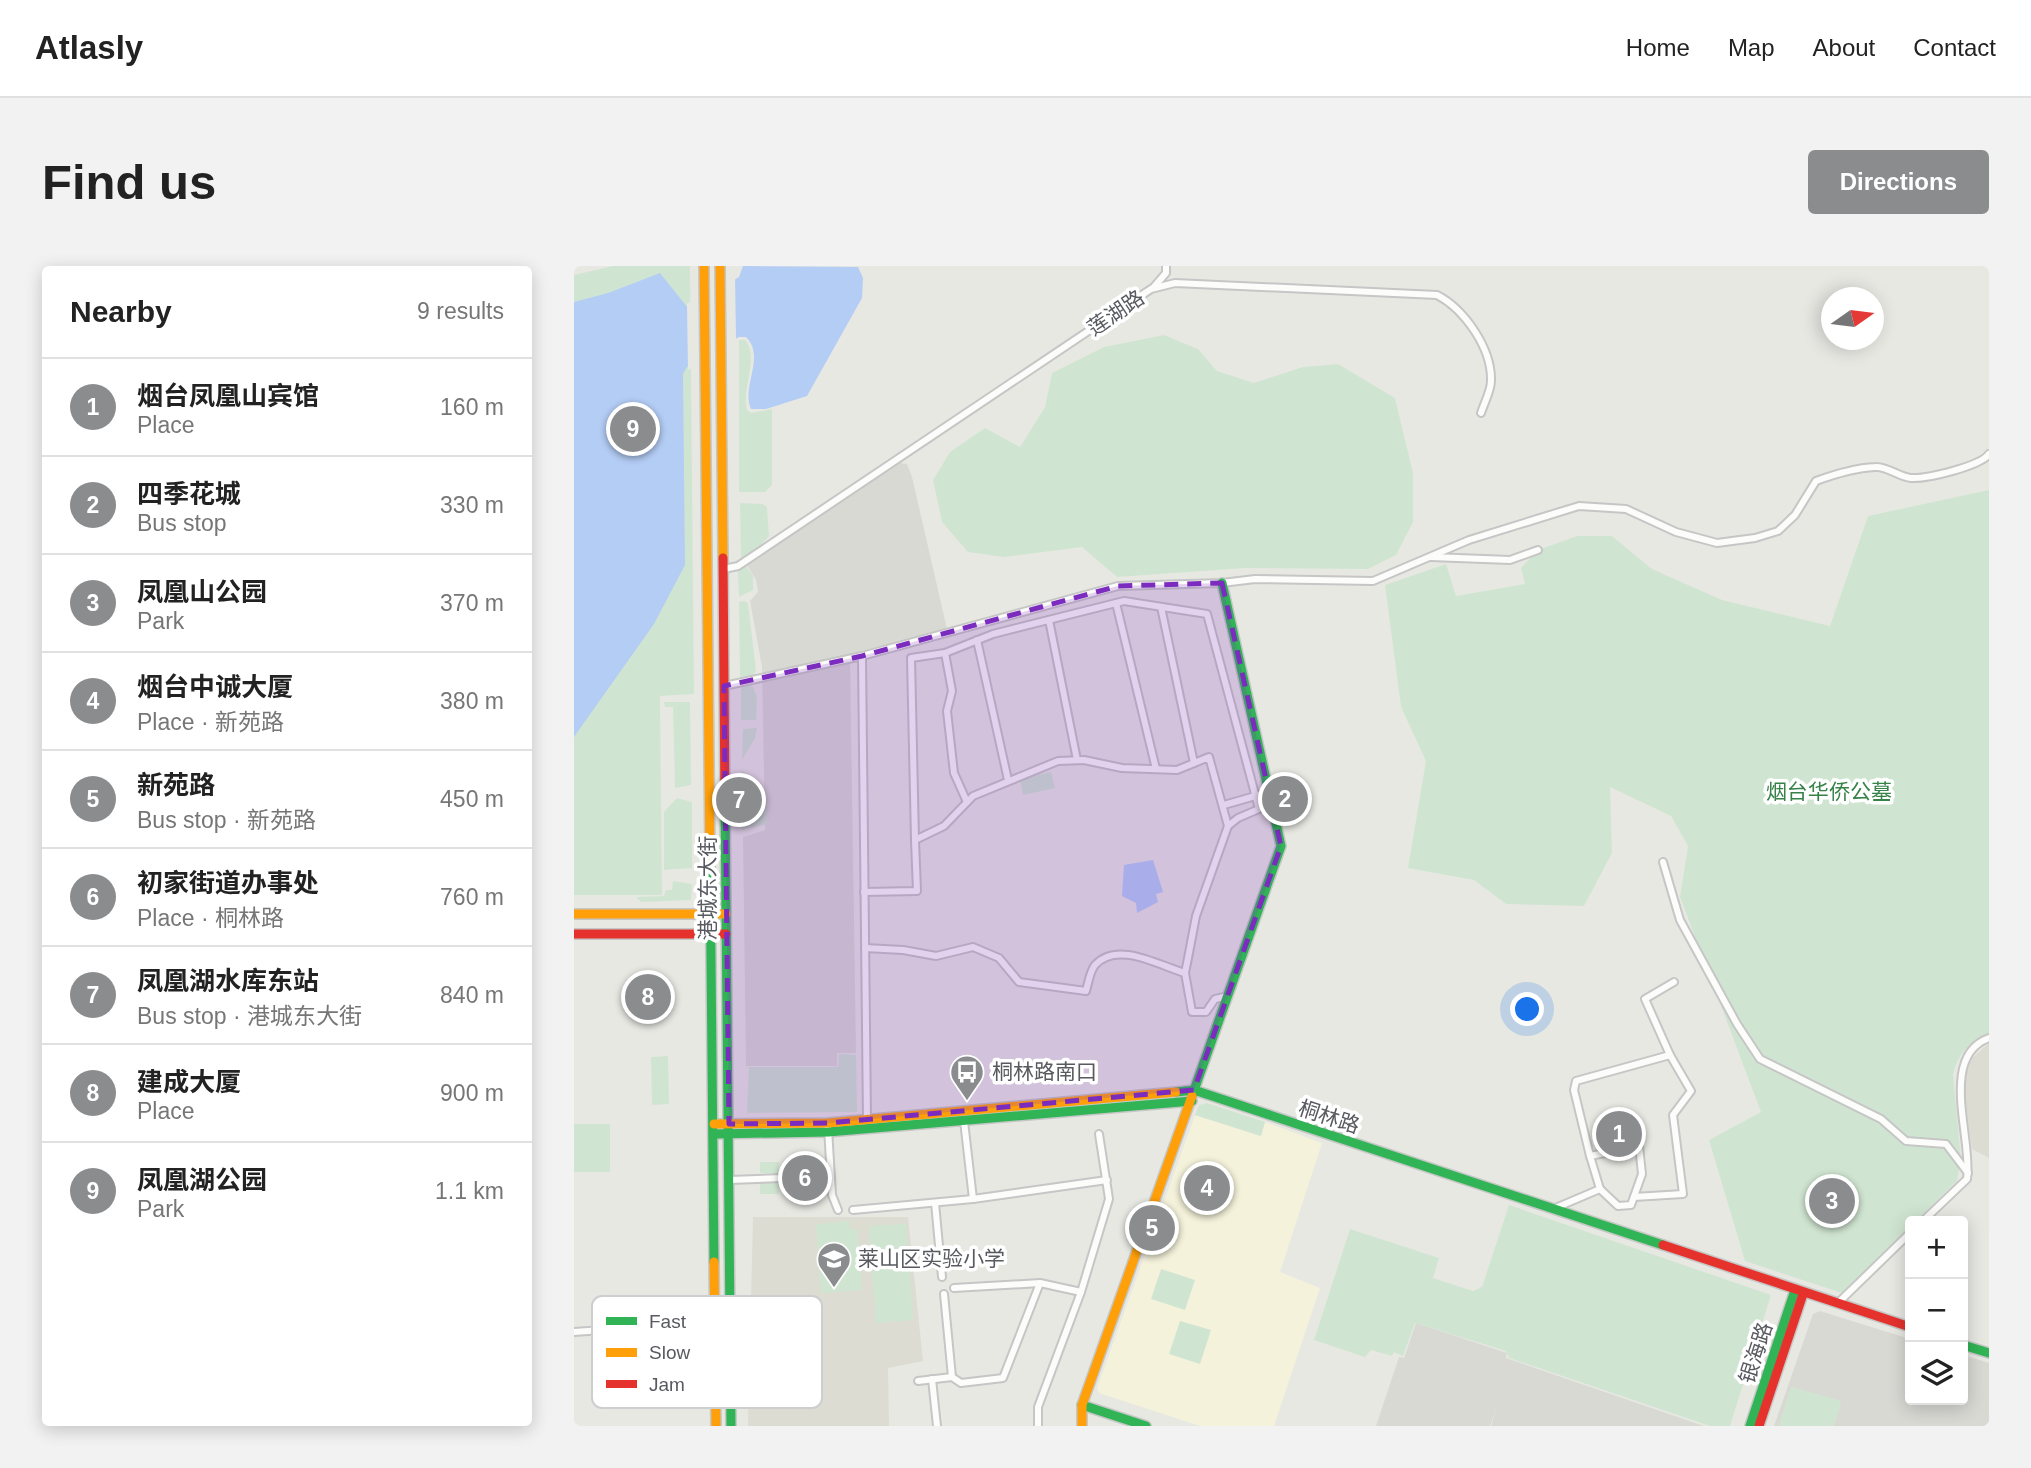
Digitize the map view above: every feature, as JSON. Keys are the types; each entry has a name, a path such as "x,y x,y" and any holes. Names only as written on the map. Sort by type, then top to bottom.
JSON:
{"street":[{"name":"港城东大街","path":"704,266 714,1296"},
{"name":"港城东大街","path":"720,266 730,1296"},
{"path":"1152,289 1166,273 1166,266"},
{"name":"莲湖路","path":"724,569 738,566 1152,289 1175,282 1202,281 1312,290 1437,295 1450,301 1470,324 1484,349 1491,381 1481,413"},
{"path":"724,686 862,656 1118,586 1222,583 1255,579 1373,581 1512,525 1579,506 1626,509 1676,533 1717,543 1755,538 1778,531 1795,515 1816,481 1846,471 1878,466 1911,478 1973,465 1989,454"},
{"path":"1429,557 1510,560 1538,550"},
{"path":"1082,1426 1082,1405 1282,846 1222,583"},
{"path":"864,892 917,891 911,657 945,653 977,640 1125,601 1207,614 1259,809 1238,818 1228,826"},
{"path":"1115,603 1156,769"},
{"path":"1161,607 1194,763"},
{"path":"1049,620 1077,760"},
{"path":"977,640 1008,780"},
{"path":"945,653 952,691 947,711 954,773 967,802"},
{"path":"862,656 867,1119"},
{"path":"915,840 944,826 973,796 1058,761 1077,760 1122,768 1177,770 1209,757 1228,826 1196,916 1185,973 1192,1012 1206,1012 1214,999 1227,996"},
{"path":"1224,805 1269,792"},
{"path":"1663,862 1680,920 1760,1059 1881,1119 1906,1141 1946,1144 1968,1174"},
{"path":"574,914 726,914"},
{"path":"574,934 726,934"},
{"path":"865,948 903,950 936,956 973,947 999,958 1019,982 1086,991 1095,965 1110,955 1128,954 1185,973"},
{"path":"1634,1197 1683,1194 1673,1115 1691,1091 1670,1055 1645,999 1674,982"},
{"path":"1929,1216 1965,1183 1968,1174 1961,1073 1968,1055 1989,1038"},
{"path":"1590,1156 1639,1146 1642,1174 1631,1205 1618,1206 1600,1189 1590,1156 1574,1090 1576,1080 1670,1055"},
{"name":"桐林路","path":"828,1127 867,1119 1194,1090 1905,1325"},
{"name":"桐林路","path":"714,1129 964,1121 1192,1101"},
{"path":"964,1121 973,1199"},
{"path":"828,1127 832,1195 838,1210"},
{"path":"1038,1426 1038,1407 1081,1292 1109,1199 1099,1134"},
{"path":"730,1180 782,1178"},
{"path":"853,1210 973,1199 1107,1180"},
{"path":"1551,1209 1600,1189"},
{"path":"934,1203 942,1277"},
{"path":"1838,1303 1905,1238"},
{"path":"954,1288 1040,1283 1081,1292"},
{"path":"918,1381 952,1377 961,1382 1003,1378 1040,1283"},
{"name":"银海路","path":"1750,1426 1799,1292"},
{"name":"银海路","path":"1759,1426 1799,1292"},
{"path":"944,1294 952,1377"},
{"path":"574,1332 592,1331"},
{"path":"1968,1347 1989,1353"},
{"path":"932,1379 937,1426"},
{"path":"1082,1405 1146,1426"},
{"name":"港城东大街","path":"716,1408 716,1426"},
{"name":"港城东大街","path":"731,1408 731,1426"}],"highlighted area":[{"path":"1222,583 1281,846 1194,1090 828,1123 729,1124 724,686 862,656 1118,586"}],"shaded area":[{"path":"900,463 907,464 912,477 947,629 850,654 856,1053 837,1053 837,1066 746,1066 743,837 765,830 762,667 750,601 758,592 756,580 746,564"},
{"path":"1989,1043 1989,1158 1972,1149 1964,1090 1969,1061"},
{"path":"1195,1115 1260,1136 1265,1122 1322,1143 1280,1272 1320,1288 1274,1426 1200,1426 1099,1393 1097,1388"},
{"name":"莱山区实验小学","path":"753,1217 908,1217 923,1361 888,1368 889,1426 748,1426 748,1408 822,1408 822,1296 751,1296"},
{"path":"1820,1311 1905,1337 1905,1405 1968,1405 1968,1357 1989,1363 1989,1426 1774,1426 1813,1314"},
{"path":"1416,1323 1507,1353 1506,1358 1704,1426 1491,1426 1497,1406 1490,1426 1376,1426 1399,1357 1404,1358"}],"green space":[{"path":"613,266 690,266 694,694 660,696 662,895 574,895 574,275"},
{"path":"1164,335 1198,349 1217,371 1254,383 1303,367 1338,364 1395,398 1413,473 1413,522 1396,555 1368,569 1245,568 1117,577 1082,547 1004,557 968,552 942,522 933,480 950,452 985,428 1020,447 1045,407 1052,373 1104,347"},
{"path":"739,340 745,340 751,355 746,393 747,410 751,413 772,409 772,485 765,492 739,492"},
{"name":"烟台华侨公墓","path":"1989,490 1989,1033 1966,1049 1953,1074 1961,1159 1957,1181 1921,1216 1905,1216 1905,1232 1842,1293 1745,1261 1709,1140 1761,1112 1680,897 1688,846 1671,816 1610,787 1612,853 1584,906 1506,904 1474,880 1408,868 1426,761 1401,707 1385,585 1446,564 1456,596 1525,584 1521,568 1538,550 1577,536 1612,536 1652,569 1722,600 1830,626 1868,516"},
{"path":"740,503 763,504 767,507 769,536 758,548 741,559"},
{"path":"746,566 753,576 753,590 739,597 738,572"},
{"path":"739,602 748,603 756,670 754,675 740,678"},
{"path":"741,685 752,685 757,697 756,720 741,720"},
{"path":"664,702 690,702 691,785 675,788 673,707 665,707"},
{"path":"757,728 755,738 742,760 743,729"},
{"path":"742,770 753,780 754,795 766,796 767,824 742,830"},
{"path":"1051,772 1055,788 1023,795 1020,779"},
{"path":"677,798 692,802 692,868 664,870 664,812"},
{"path":"673,881 692,884 691,900 641,902 636,897 664,896 666,890 672,890"},
{"path":"839,1054 856,1055 857,1112 747,1113 749,1067 838,1067"},
{"path":"668,1056 669,1104 652,1105 651,1057"},
{"path":"1207,1103 1265,1122 1261,1136 1195,1115 1199,1105"},
{"path":"574,1124 610,1124 610,1172 574,1172"},
{"path":"760,1162 779,1162 779,1173 760,1173"},
{"path":"760,1183 779,1183 779,1194 760,1194"},
{"path":"1509,1205 1771,1295 1730,1426 1710,1426 1509,1358 1506,1351 1415,1323 1403,1356 1394,1352 1392,1356 1371,1350 1365,1357 1314,1340 1350,1229 1439,1258 1433,1278 1473,1291 1482,1287"},
{"path":"849,1221 850,1229 857,1229 862,1290 821,1293 816,1224"},
{"path":"906,1224 913,1320 876,1323 869,1226"},
{"path":"1161,1269 1195,1280 1185,1310 1151,1299"},
{"path":"1180,1321 1211,1330 1200,1364 1169,1354"},
{"path":"1791,1387 1841,1401 1834,1426 1779,1426"}],"water":[{"path":"743,266 858,267 863,278 862,298 807,396 766,409 751,409 749,391 754,353 746,337 739,337 687,367 683,374 685,565 654,624 574,737 574,302 608,293 660,273 688,308 739,277"},
{"path":"1153,860 1163,892 1156,894 1158,902 1137,913 1136,903 1122,896 1124,865"}],"pier":[{"path":"735,276 736,340 688,370 687,304"}],"traffic: fast":[{"path":"1192,1096 1281,846 1222,583"},
{"path":"725,805 730,1296"},
{"path":"710,858 714,1262"},
{"path":"1176,1092 1194,1090 1663,1245"},
{"path":"714,1134 828,1132 1192,1101"},
{"path":"1750,1426 1795,1290"},
{"path":"1968,1347 1989,1353"},
{"path":"1082,1405 1146,1426"},
{"path":"731,1408 731,1426"}],"traffic: slow":[{"path":"704,266 710,858"},
{"path":"720,266 723,558"},
{"path":"574,914 726,914"},
{"path":"714,1124 828,1123 1176,1092"},
{"path":"1082,1426 1082,1405 1192,1096"},
{"path":"714,1262 714,1296"},
{"path":"716,1408 716,1426"}],"traffic: jam":[{"path":"723,558 725,805"},
{"path":"574,934 726,934"},
{"path":"1663,1245 1905,1325"},
{"path":"1759,1426 1803,1294"}],"place":[{"name":"凤凰湖公园","path":"633,429"},
{"name":"四季花城","path":"1285,799"},
{"name":"凤凰湖水库东站","path":"739,800"},
{"name":"建成大厦","path":"648,997"},
{"name":"桐林路南口","path":"967,1102"},
{"name":"烟台凤凰山宾馆","path":"1619,1134"},
{"name":"初家街道办事处","path":"805,1178"},
{"name":"烟台中诚大厦","path":"1207,1188"},
{"name":"凤凰山公园","path":"1832,1201"},
{"name":"新苑路","path":"1152,1228"},
{"name":"莱山区实验小学","path":"834,1289"}]}
